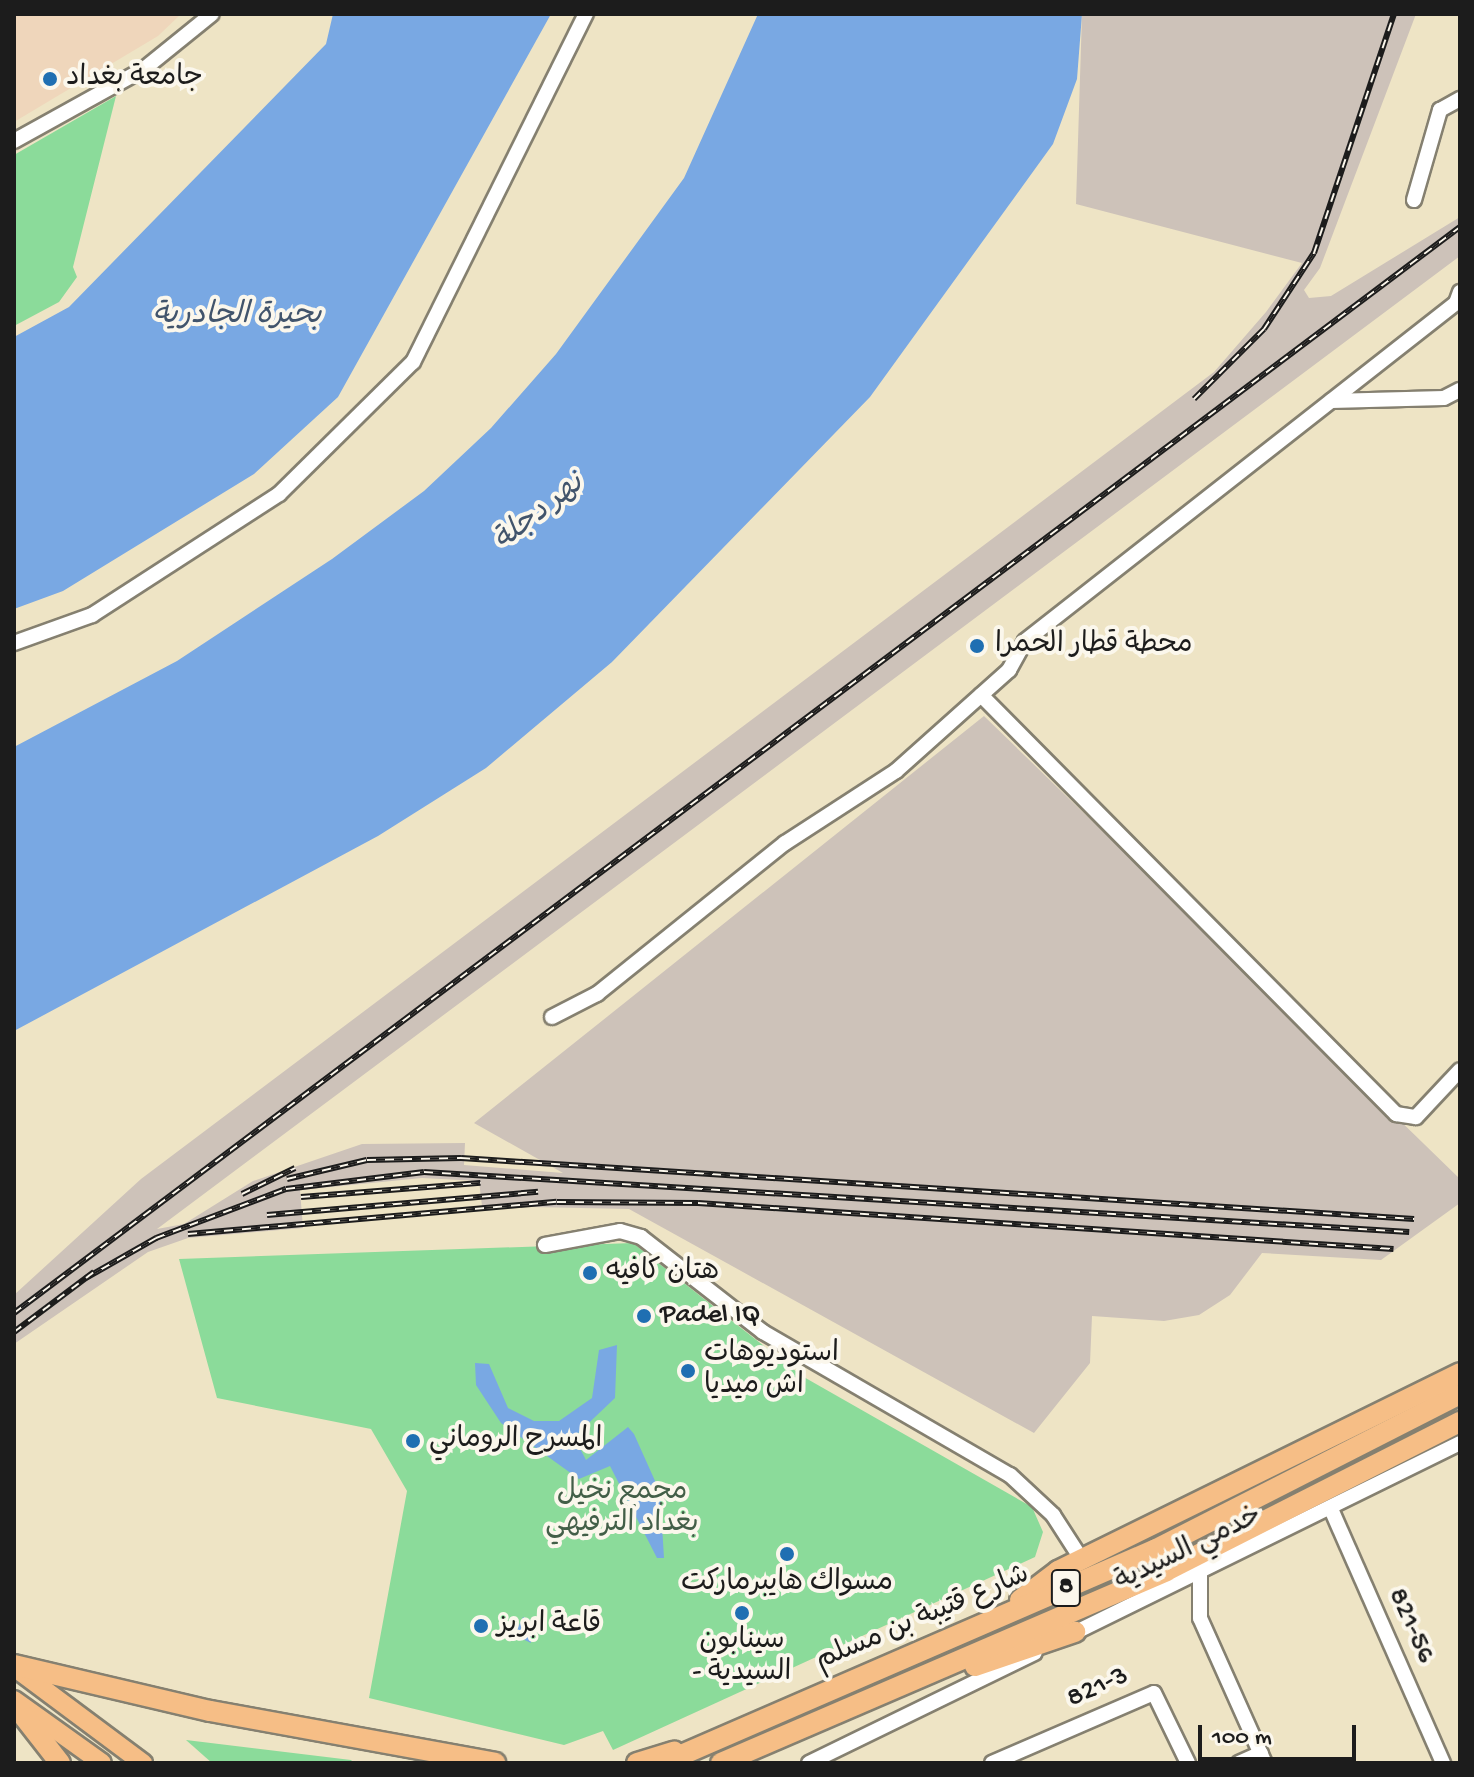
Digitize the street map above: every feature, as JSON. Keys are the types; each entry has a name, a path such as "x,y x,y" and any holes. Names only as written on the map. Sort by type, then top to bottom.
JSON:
{"highway":[{"path":"1010,1612 1045,1579 1460,1373"},
{"name":"شارع قتيبة بن مسلم","path":"663,1763 1156,1549 1460,1394"},
{"name":"شارع قتيبة بن مسلم","path":"721,1763 955,1667 1166,1571 1460,1422"},
{"path":"955,1667 1010,1659 1075,1632"},
{"path":"14,1666 210,1711 495,1763"},
{"path":"14,1702 60,1763"},
{"path":"637,1763 708,1741"}],"main road":[{"path":"14,1666 143,1763"},
{"path":"14,1702 102,1763"}],"street":[{"path":"14,141 144,69 212,14"},
{"path":"14,643 92,615 279,494 413,362 586,14"},
{"path":"1414,200 1440,110 1460,99"},
{"path":"552,1017 597,994 785,843 896,771 1009,670 1025,641 1459,302"},
{"path":"1330,401 1444,398 1460,390"},
{"path":"981,695 1396,1114 1416,1117 1460,1070"},
{"path":"545,1245 620,1231 641,1237 763,1332 1010,1475 1053,1515 1082,1560"},
{"name":"خدمي السيدية","path":"809,1763 1075,1632 1200,1575 1460,1444"},
{"name":"821-56","path":"1331,1509 1443,1763"},
{"path":"1200,1575 1200,1618 1263,1758 1239,1763"},
{"path":"1164,1591 1200,1618"},
{"name":"821-3","path":"992,1763 1154,1693 1188,1763"}],"shaded area":[{"name":"جامعة بغداد","path":"14,14 181,14 158,36 14,122"},
{"path":"1082,14 1416,14 1320,268 1304,290 1309,298 1331,296 1460,217 1460,256 157,1229 184,1224 253,1181 362,1144 465,1143 464,1165 563,1173 474,1123 984,716 1460,1179 1460,1203 1381,1260 1262,1253 1230,1295 1199,1315 1164,1321 1092,1316 1090,1363 1034,1433 629,1209 482,1206 479,1181 422,1178 300,1190 303,1228 188,1238 148,1252 14,1344 14,1295 141,1179 1214,372 1266,312 1302,263 1076,204"}],"green space":[{"path":"116,96 73,267 77,277 59,302 14,326 14,155"},
{"name":"مجمع نخيل بغداد الترفيهي","path":"633,1243 802,1376 1032,1507 1043,1532 1035,1557 613,1750 603,1731 564,1745 369,1698 407,1491 371,1429 217,1398 179,1259"},
{"path":"186,1740 351,1760 354,1763 212,1763"}],"water":[{"name":"بحيرة الجادرية","path":"333,14 551,14 338,397 254,474 63,591 14,609 14,337 69,307 326,44"},
{"name":"نهر دجلة","path":"758,14 1082,14 1077,79 1053,144 870,397 612,662 486,768 378,836 14,1031 14,747 177,661 332,559 424,491 491,428 556,354 684,178"},
{"path":"617,1345 615,1398 574,1437 586,1460 628,1427 634,1434 660,1492 664,1558 657,1558 610,1466 579,1479 501,1423 476,1385 475,1363 489,1364 508,1408 534,1421 559,1421 592,1398 599,1350"},
{"path":"523,1617 530,1620 531,1643 514,1635"}],"railway":[{"path":"1194,399 1264,329 1314,253 1394,14"},
{"path":"14,1313 1460,227"},
{"path":"287,1179 367,1160 461,1158 1414,1219"},
{"path":"242,1194 295,1168"},
{"path":"86,1278 156,1238 286,1189 424,1172 1409,1232"},
{"path":"301,1197 480,1183"},
{"path":"267,1215 538,1192"},
{"path":"188,1234 557,1202 698,1203 1393,1249"},
{"path":"14,1332 94,1272"}],"place":[{"name":"جامعة بغداد","path":"50,79"},
{"name":"محطة قطار الحمرا","path":"977,646"},
{"name":"هتان كافيه","path":"590,1273"},
{"name":"Padel IQ","path":"644,1316"},
{"name":"استوديوهات اش ميديا","path":"688,1371"},
{"name":"المسرح الروماني","path":"413,1441"},
{"name":"مسواك هايبرماركت","path":"787,1554"},
{"name":"سينابون - السيدية","path":"742,1613"},
{"name":"قاعة ابريز","path":"481,1626"}]}
